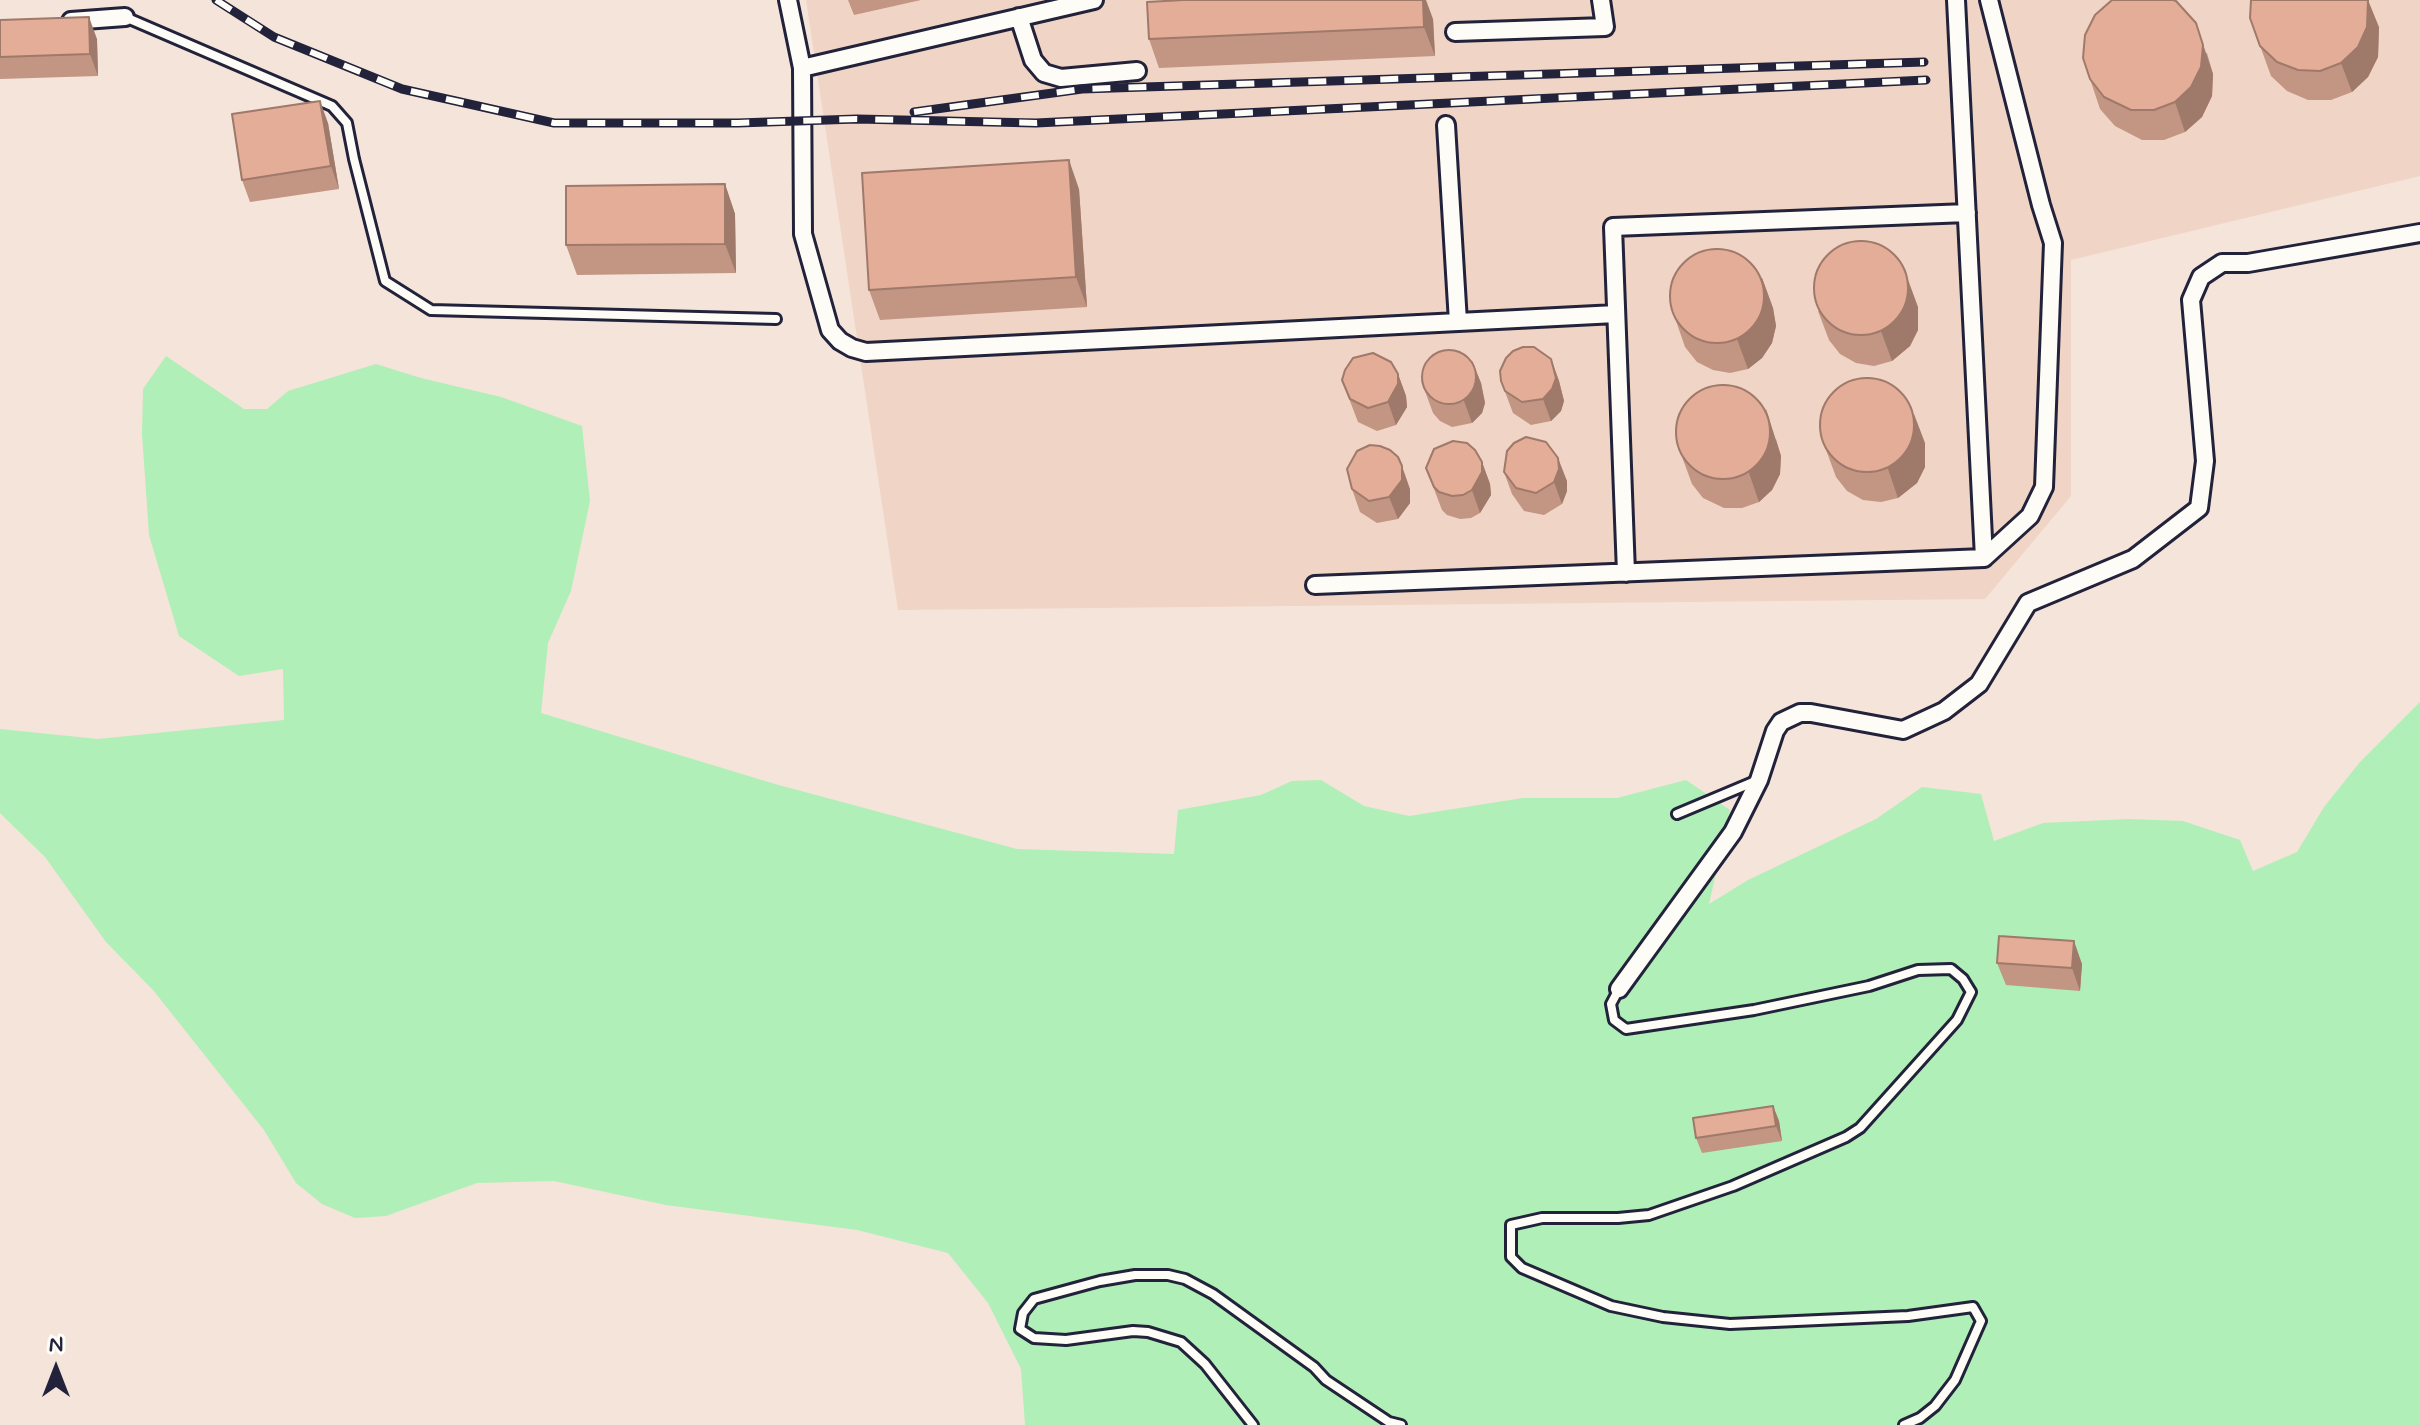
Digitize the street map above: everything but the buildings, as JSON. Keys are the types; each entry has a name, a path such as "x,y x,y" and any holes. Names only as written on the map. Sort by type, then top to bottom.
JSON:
{"street":[{"path":"788,0 802,68 803,234 830,330 852,348 866,352 1616,314"},
{"path":"802,68 1094,0"},
{"path":"1455,32 1605,27 1601,0"},
{"path":"1956,0 1984,558"},
{"path":"1315,585 1984,558 2030,516 2044,487 2053,243 1989,0"},
{"path":"47,22 125,17"},
{"path":"1019,17 1033,60 1044,73 1061,78 1137,71"},
{"path":"1446,125 1458,322"},
{"path":"1626,573 1613,227 1967,213"},
{"path":"1619,989 1733,832 1759,780 1775,731 1790,716 1811,713 1903,730 1944,711 1979,684 2028,603 2133,559 2199,508 2205,461 2191,300 2194,288 2211,268 2222,263 2248,263 2420,233"}],"lane":[{"path":"125,17 332,106 347,123 385,281 431,310 776,319"},
{"path":"1677,814 1759,780"},
{"path":"1619,989 1611,1004 1614,1020 1626,1029 1754,1010 1869,986 1918,970 1951,969 1963,979 1971,992 1957,1020 1860,1128 1846,1137 1733,1186 1649,1215 1542,1218 1511,1225 1511,1257 1522,1268 1611,1306 1663,1317 1730,1324 1908,1316 1973,1307 1981,1321 1955,1380 1935,1406 1904,1425"},
{"path":"1253,1425 1205,1364 1181,1342 1133,1331 1066,1340 1034,1338 1020,1329 1023,1313 1034,1299 1100,1281 1135,1275 1168,1275 1185,1279 1226,1303 1314,1367 1326,1380 1389,1422 1401,1425"}],"shaded area":[{"path":"806,0 2420,0 2420,176 2071,260 2071,496 1985,599 898,610"}],"green space":[{"path":"166,356 244,409 267,409 288,391 376,364 501,397 582,426 590,501 571,591 548,643 541,713 775,784 1017,849 1174,854 1178,810 1261,795 1292,781 1321,780 1364,806 1409,816 1523,798 1617,798 1686,780 1730,810 1709,904 1748,880 1876,819 1922,787 1981,794 1994,841 2043,823 2129,819 2183,821 2240,840 2253,871 2297,852 2324,807 2360,762 2420,702 2420,1425 1025,1425 1021,1369 988,1303 948,1253 857,1230 666,1205 554,1181 477,1183 386,1216 355,1218 322,1204 296,1183 264,1130 153,990 106,942 45,857 0,813 0,729 98,739 284,720 283,669 239,676 179,636 149,535 142,434 143,389"}],"railway":[{"path":"216,0 274,37 402,89 554,123 738,123 857,119 1036,123 1926,80"},
{"path":"914,112 1082,89 1924,62"}]}
